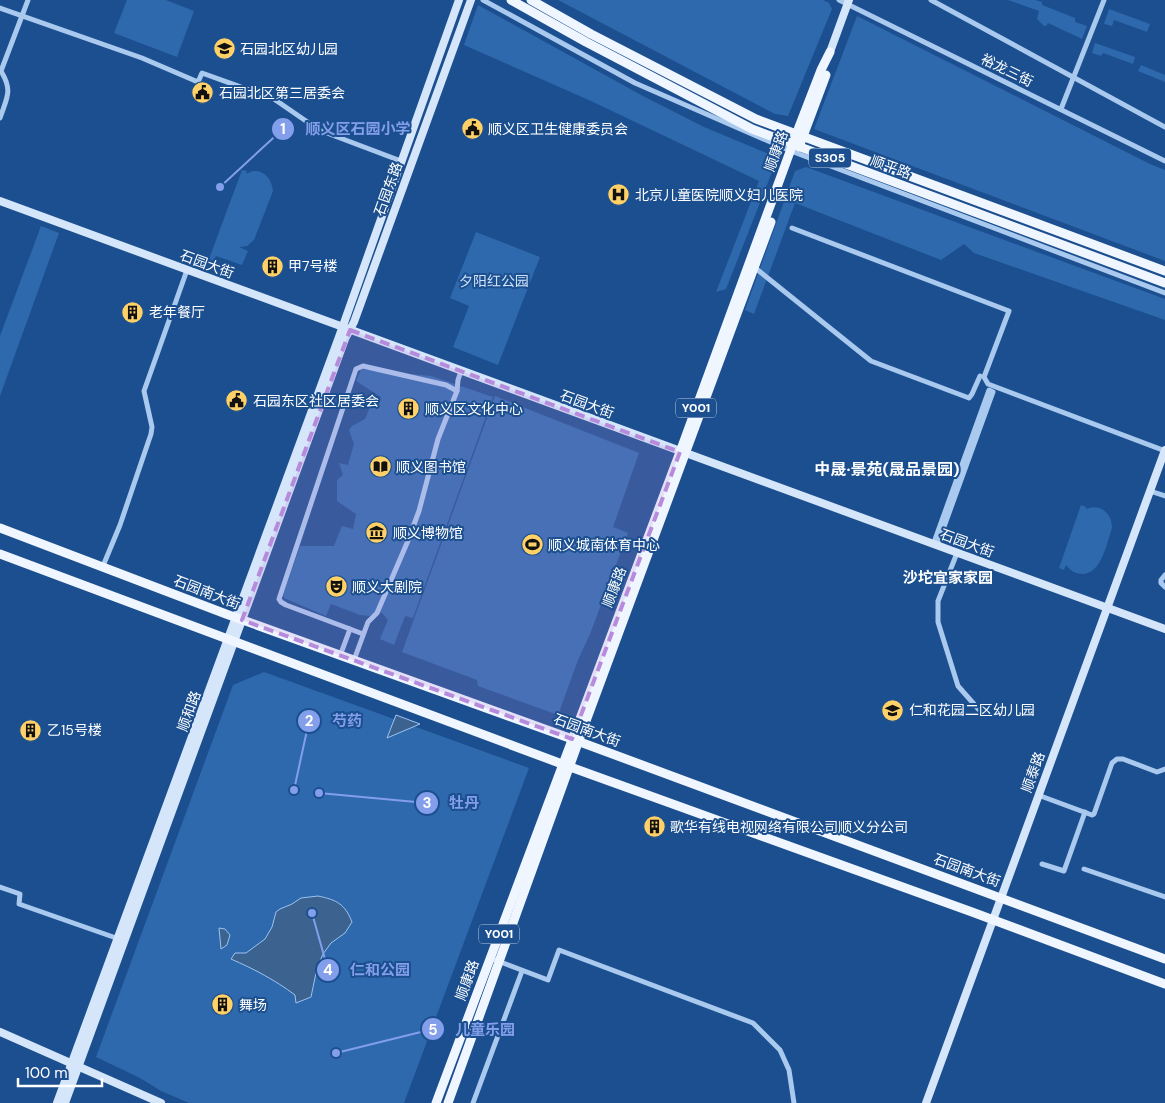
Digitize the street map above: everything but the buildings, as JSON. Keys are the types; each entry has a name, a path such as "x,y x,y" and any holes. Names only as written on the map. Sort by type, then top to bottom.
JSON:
{"main road":[{"name":"顺平路","path":"511,0 752,129 1165,283"},
{"name":"顺平路","path":"531,0 696,90 756,119 796,145 1165,272"},
{"name":"顺康路","path":"448,1103 575,741 754,267 821,70 830,52"},
{"name":"顺康路","path":"683,453 796,145"},
{"name":"石园南大街","path":"0,528 239,619 1001,897 1165,959"},
{"path":"0,554 566,766 992,919 1165,984"},
{"name":"顺康路","path":"436,1103 490,958 566,766"}],"street":[{"path":"0,118 9,91 1,70 28,0"},
{"name":"石园东路","path":"346,329 401,161 459,0"},
{"name":"石园东路","path":"346,329 471,0"},
{"path":"483,0 635,83 796,145 1165,293"},
{"name":"裕龙三街","path":"839,0 848,2 1165,161"},
{"path":"931,0 1165,127"},
{"path":"1061,110 1104,0"},
{"name":"顺康路","path":"830,52 848,2"},
{"path":"0,8 133,55 198,82 202,73 274,99 319,130 401,161"},
{"name":"石园大街","path":"0,201 1165,629"},
{"path":"792,228 1010,310 984,377 988,384 1165,451"},
{"path":"754,267 870,361 969,398 980,376"},
{"path":"103,566 120,525 151,434 152,427 144,391 187,270"},
{"name":"顺和路","path":"56,1103 74,1065 121,940 346,329"},
{"path":"363,634 286,605 279,599 356,369 363,366 446,385 457,391"},
{"path":"446,385 453,384 460,371"},
{"path":"354,661 368,622 377,613 407,543 438,439 457,391 460,371"},
{"path":"935,545 991,391"},
{"name":"顺泰路","path":"926,1103 1165,451"},
{"path":"1150,491 1165,496"},
{"path":"957,553 938,601 938,622 958,686 981,712"},
{"path":"1165,575 1161,580 1165,587"},
{"path":"340,656 350,629"},
{"path":"1038,795 1092,815 1094,814 1112,763 1117,759 1123,759 1157,772 1165,769"},
{"path":"1042,864 1064,871 1085,812"},
{"path":"1084,869 1165,897"},
{"path":"0,887 20,894 19,904 121,940"},
{"path":"490,958 548,980 559,950 753,1023 780,1050 789,1070 794,1103"},
{"path":"473,1103 522,971"},
{"path":"0,1032 161,1103"},
{"name":"顺和路","path":"65,1103 74,1065"}],"highlighted area":[{"path":"350,330 680,452 572,739 242,620"}],"green space":[{"path":"127,0 166,0 194,11 177,57 114,33"},
{"path":"558,0 823,0 829,3 832,9 788,116 775,114"},
{"path":"1008,0 1035,0 1042,2 1042,5 1075,18 1075,22 1087,26 1082,39 1048,23 1044,26 1037,19 1039,11"},
{"path":"478,5 643,96 704,127 769,154 776,162 726,289 716,292 759,181 591,101 464,45"},
{"path":"1109,9 1150,24 1147,32 1114,20 1112,26 1104,24"},
{"path":"857,16 1165,170 1165,261 814,129"},
{"path":"1095,43 1135,57 1133,64 1103,53 1101,56 1092,53"},
{"path":"1141,65 1165,75 1165,82 1138,71"},
{"path":"806,167 1165,299 1165,320 974,253 964,244 941,260 795,203 754,314 745,310 795,171"},
{"path":"242,170 247,171 246,174 256,171 264,174 268,177 273,191 254,240 247,246 239,247 248,251 242,265 216,256 214,261 209,259"},
{"path":"41,226 59,233 0,396 0,336"},
{"name":"夕阳红公园","path":"476,232 540,257 498,365 453,347 469,306 450,298"},
{"path":"361,369 431,376 493,397 413,618 405,616 394,645 380,639 388,620 382,613 375,612 370,616 360,615 331,604 326,616 284,598 283,595 300,546 334,546 342,526 353,529 356,514 337,501 337,480 343,475 339,463 348,465 354,444 349,430 352,426 365,419 370,407 381,397 356,381"},
{"name":"顺义城南体育中心","path":"495,396 639,453 613,527 628,533 558,715 478,686 477,680 402,652"},
{"path":"1081,505 1086,507 1086,509 1091,507 1100,508 1110,518 1112,528 1106,549 1099,563 1089,573 1082,574 1069,569 1066,565 1064,570 1059,568"},
{"path":"264,672 529,768 404,1103 189,1103 161,1091 140,1078 96,1057 233,685"}],"shaded area":[{"path":"396,715 420,724 387,738"},
{"path":"318,896 340,904 352,922 345,933 331,943 323,954 317,968 311,997 296,1003 295,995 264,975 231,959 235,953 246,953 265,939 272,927 276,912 280,909 301,898"},
{"path":"219,928 225,929 230,935 227,945 221,949"}],"place":[{"name":"石园北区幼儿园","path":"224,49"},
{"name":"石园北区第三居委会","path":"203,93"},
{"name":"顺义区卫生健康委员会","path":"472,129"},
{"name":"顺义区石园小学","path":"220,187"},
{"name":"北京儿童医院顺义妇儿医院","path":"619,195"},
{"name":"甲7号楼","path":"272,266"},
{"name":"老年餐厅","path":"133,312"},
{"name":"石园东区社区居委会","path":"237,401"},
{"name":"顺义区文化中心","path":"409,409"},
{"name":"顺义图书馆","path":"380,467"},
{"name":"顺义博物馆","path":"377,533"},
{"name":"顺义城南体育中心","path":"532,545"},
{"name":"顺义大剧院","path":"336,587"},
{"name":"仁和花园二区幼儿园","path":"893,710"},
{"name":"乙15号楼","path":"31,730"},
{"name":"芍药","path":"294,790"},
{"name":"牡丹","path":"319,793"},
{"name":"歌华有线电视网络有限公司顺义分公司","path":"654,827"},
{"name":"仁和公园","path":"312,913"},
{"name":"舞场","path":"223,1005"},
{"name":"儿童乐园","path":"336,1053"}],"district":[{"name":"中晟·景苑(晟品景园)","path":"887,469"},
{"name":"沙坨宜家家园","path":"948,578"}]}
